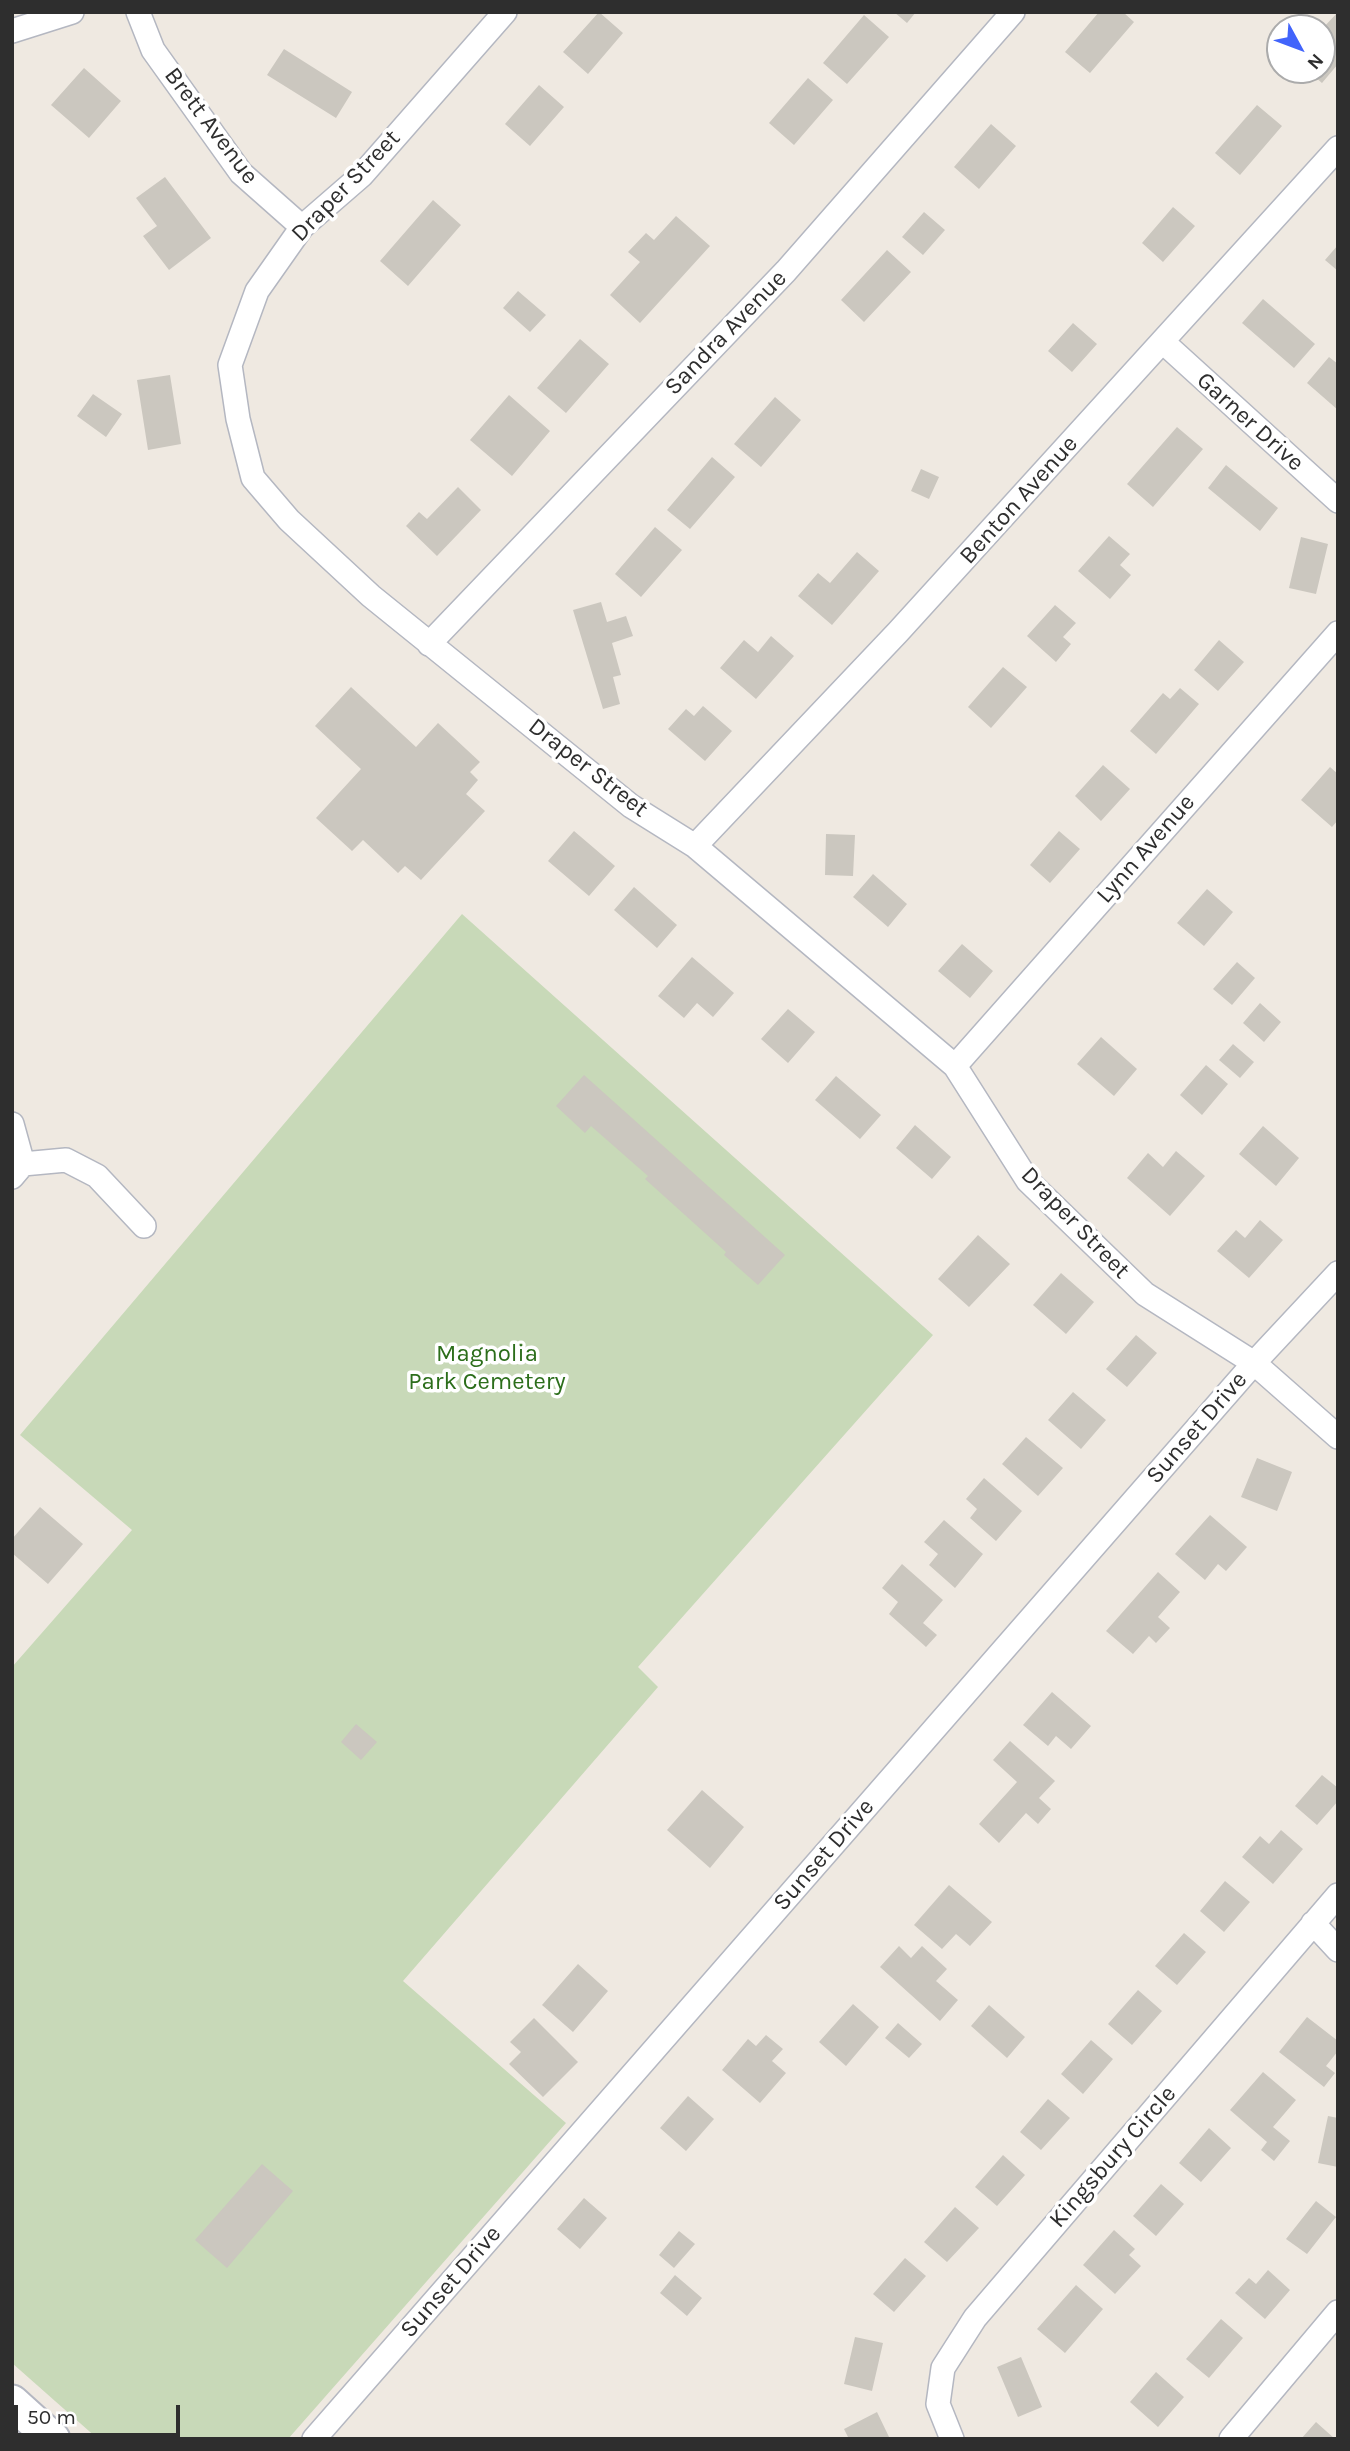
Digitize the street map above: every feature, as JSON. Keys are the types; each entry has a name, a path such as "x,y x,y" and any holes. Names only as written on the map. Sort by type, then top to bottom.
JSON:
{"street":[{"path":"12,31 72,12"},
{"name":"Brett Avenue","path":"138,12 153,50 241,173 302,227"},
{"name":"Draper Street","path":"505,12 362,175 302,227 257,291 230,365 238,419 253,478 289,520 429,644 631,806 695,846 955,1066 1028,1181 1145,1294 1254,1363 1338,1437"},
{"name":"Sandra Avenue","path":"429,644 786,271 1013,12"},
{"name":"Benton Avenue","path":"695,846 898,632 1338,149"},
{"name":"Garner Drive","path":"1163,342 1338,501"},
{"name":"Lynn Avenue","path":"955,1066 1338,634"},
{"path":"12,1124 18,1170 66,1160 97,1176 144,1226"},
{"name":"Sunset Drive","path":"314,2439 1254,1363 1338,1273"},
{"name":"Kingsbury Circle","path":"952,2439 938,2404 943,2368 975,2318 1338,1895"},
{"path":"1313,1923 1338,1950"},
{"path":"1231,2439 1338,2312"},
{"path":"12,2402 53,2439"}],"green space":[{"name":"Magnolia Park Cemetery","path":"462,914 933,1335 638,1667 658,1687 403,1981 566,2123 288,2439 98,2439 12,2363 12,1667 132,1530 20,1435"}],"building":[{"path":"599,12 623,33 588,74 563,52"},
{"path":"894,12 916,12 907,23"},
{"path":"1099,12 1123,12 1134,22 1090,73 1065,52"},
{"path":"1338,12 1336,66 1336,14"},
{"path":"864,15 889,37 847,84 823,63"},
{"path":"284,49 352,92 336,118 267,75"},
{"path":"84,68 121,101 89,138 51,105"},
{"path":"808,78 833,100 794,145 769,123"},
{"path":"539,85 564,107 530,146 505,124"},
{"path":"1257,105 1282,126 1240,175 1215,153"},
{"path":"991,124 1016,146 979,189 954,167"},
{"path":"165,177 211,238 169,270 143,236 157,226 136,198"},
{"path":"433,200 461,225 408,286 380,261"},
{"path":"1173,207 1195,226 1163,262 1142,243"},
{"path":"924,212 945,230 923,255 902,237"},
{"path":"676,216 710,246 640,323 610,295 640,262 628,252 646,233 654,240"},
{"path":"1338,245 1338,271 1325,260"},
{"path":"887,250 911,272 864,322 841,300"},
{"path":"518,291 546,315 530,332 503,308"},
{"path":"1263,299 1315,344 1294,368 1242,323"},
{"path":"1073,323 1097,344 1072,372 1048,351"},
{"path":"580,339 609,364 566,413 537,388"},
{"path":"1329,357 1338,364 1338,410 1307,383"},
{"path":"170,375 181,444 148,450 137,380"},
{"path":"93,394 122,414 106,437 77,416"},
{"path":"509,395 550,431 512,476 470,440"},
{"path":"775,397 801,420 761,467 734,444"},
{"path":"1177,427 1203,449 1153,507 1127,484"},
{"path":"712,457 735,477 690,529 667,510"},
{"path":"1226,465 1278,508 1260,531 1208,488"},
{"path":"921,469 939,477 929,499 911,491"},
{"path":"458,487 481,510 437,556 406,526 419,512 427,519"},
{"path":"655,527 682,550 641,597 615,574"},
{"path":"1109,536 1130,554 1120,565 1131,575 1110,599 1078,571"},
{"path":"1301,537 1328,544 1316,594 1289,588"},
{"path":"857,552 879,571 832,625 798,596 818,573 830,583"},
{"path":"601,602 607,622 626,616 633,636 612,643 621,675 613,677 620,704 603,709 573,610"},
{"path":"1055,605 1076,623 1063,637 1071,644 1056,662 1027,636"},
{"path":"771,636 794,656 756,699 720,668 744,640 758,652"},
{"path":"1219,640 1244,662 1218,691 1194,670"},
{"path":"1003,667 1027,687 991,728 968,707"},
{"path":"351,687 416,747 438,723 480,762 470,772 478,780 466,794 485,811 421,880 405,866 398,873 363,840 352,851 316,818 361,769 315,726"},
{"path":"1180,688 1199,704 1156,754 1130,731 1163,693 1170,699"},
{"path":"703,706 732,731 705,761 668,729 686,709 694,716"},
{"path":"1103,765 1130,789 1101,821 1075,796"},
{"path":"1330,767 1338,774 1338,820 1332,827 1301,800"},
{"path":"574,831 615,866 589,896 548,861"},
{"path":"1059,831 1080,849 1050,883 1030,865"},
{"path":"826,834 855,835 853,876 825,875"},
{"path":"873,874 907,904 888,927 853,897"},
{"path":"634,887 677,925 657,948 614,910"},
{"path":"1207,889 1233,912 1204,946 1177,923"},
{"path":"962,944 993,971 970,998 938,971"},
{"path":"692,957 734,993 713,1017 697,1003 684,1018 658,996"},
{"path":"1237,962 1255,978 1232,1005 1213,989"},
{"path":"1260,1003 1281,1022 1264,1042 1243,1023"},
{"path":"788,1009 815,1032 788,1063 761,1039"},
{"path":"1101,1037 1137,1069 1114,1096 1077,1064"},
{"path":"1233,1044 1254,1062 1240,1078 1219,1060"},
{"path":"1206,1065 1228,1084 1202,1115 1180,1095"},
{"path":"584,1075 785,1255 758,1285 724,1255 726,1252 645,1179 648,1176 591,1126 585,1133 556,1106"},
{"path":"836,1076 881,1115 860,1139 815,1100"},
{"path":"915,1125 951,1157 932,1179 896,1148"},
{"path":"1263,1126 1299,1158 1276,1186 1239,1154"},
{"path":"1176,1151 1205,1176 1170,1216 1127,1178 1148,1153 1163,1167"},
{"path":"1260,1220 1283,1240 1249,1278 1217,1251 1236,1230 1245,1238"},
{"path":"978,1235 1010,1264 969,1307 938,1279"},
{"path":"1061,1273 1094,1302 1066,1334 1033,1305"},
{"path":"1136,1335 1157,1353 1127,1387 1106,1369"},
{"path":"1073,1392 1106,1420 1081,1449 1048,1420"},
{"path":"1026,1437 1063,1468 1038,1496 1002,1464"},
{"path":"1257,1458 1292,1472 1277,1511 1241,1497"},
{"path":"984,1478 1022,1511 996,1541 970,1518 977,1509 966,1499"},
{"path":"40,1507 83,1544 48,1584 12,1553 12,1539"},
{"path":"1210,1515 1247,1547 1226,1571 1218,1564 1205,1580 1175,1554"},
{"path":"944,1520 983,1554 955,1588 929,1565 938,1554 924,1542"},
{"path":"902,1564 943,1600 923,1623 937,1635 926,1647 889,1614 898,1602 882,1588"},
{"path":"1158,1572 1180,1592 1158,1617 1170,1628 1156,1643 1149,1636 1133,1654 1106,1631"},
{"path":"1052,1692 1091,1726 1071,1749 1056,1736 1048,1746 1023,1725"},
{"path":"356,1724 377,1742 361,1760 341,1742"},
{"path":"1010,1741 1055,1781 1039,1798 1051,1809 1038,1824 1026,1813 999,1843 979,1824 1017,1782 993,1760"},
{"path":"1322,1775 1338,1788 1338,1801 1317,1825 1295,1806"},
{"path":"702,1790 744,1827 710,1868 667,1830"},
{"path":"1281,1830 1303,1849 1273,1884 1242,1857 1260,1836 1269,1844"},
{"path":"1225,1881 1250,1902 1224,1932 1200,1911"},
{"path":"949,1885 992,1922 970,1946 956,1934 942,1949 914,1925"},
{"path":"1184,1933 1206,1952 1177,1985 1155,1966"},
{"path":"899,1946 911,1958 922,1946 947,1969 936,1981 958,2000 940,2021 880,1967"},
{"path":"578,1964 608,1991 573,2032 542,2005"},
{"path":"1138,1990 1162,2011 1132,2045 1108,2024"},
{"path":"853,2004 879,2027 846,2066 819,2042"},
{"path":"989,2005 1025,2037 1007,2058 971,2026"},
{"path":"1307,2017 1338,2041 1338,2051 1326,2066 1335,2073 1324,2087 1279,2052"},
{"path":"534,2018 578,2062 543,2097 509,2064 521,2052 510,2042"},
{"path":"898,2023 922,2044 909,2058 885,2038"},
{"path":"766,2035 783,2049 772,2061 786,2073 760,2103 722,2070 748,2039 756,2046"},
{"path":"1091,2040 1113,2059 1083,2094 1061,2074"},
{"path":"1263,2072 1296,2100 1273,2127 1290,2141 1274,2161 1261,2150 1267,2142 1230,2110"},
{"path":"688,2096 714,2119 686,2151 660,2128"},
{"path":"1048,2099 1070,2118 1041,2150 1020,2132"},
{"path":"1328,2116 1338,2118 1338,2167 1318,2163"},
{"path":"1209,2128 1231,2148 1201,2182 1179,2163"},
{"path":"1003,2155 1025,2175 997,2206 975,2187"},
{"path":"262,2164 293,2191 227,2268 195,2240"},
{"path":"1161,2184 1184,2204 1156,2236 1133,2216"},
{"path":"584,2198 607,2218 580,2249 557,2229"},
{"path":"1316,2201 1336,2217 1307,2254 1286,2239"},
{"path":"955,2207 979,2228 947,2262 924,2242"},
{"path":"1114,2230 1135,2249 1129,2255 1141,2266 1115,2294 1083,2265"},
{"path":"679,2231 695,2244 674,2268 659,2255"},
{"path":"905,2258 926,2276 894,2312 873,2294"},
{"path":"1268,2270 1290,2290 1265,2319 1235,2293 1249,2278 1256,2284"},
{"path":"675,2275 702,2298 687,2316 660,2293"},
{"path":"1076,2285 1103,2309 1065,2353 1037,2329"},
{"path":"1221,2319 1243,2338 1209,2378 1186,2359"},
{"path":"855,2337 883,2343 872,2391 844,2384"},
{"path":"1021,2357 1042,2407 1018,2417 997,2367"},
{"path":"1156,2372 1184,2397 1158,2427 1130,2402"},
{"path":"877,2412 890,2439 849,2439 844,2429"},
{"path":"1316,2422 1335,2439 1301,2439"}]}
